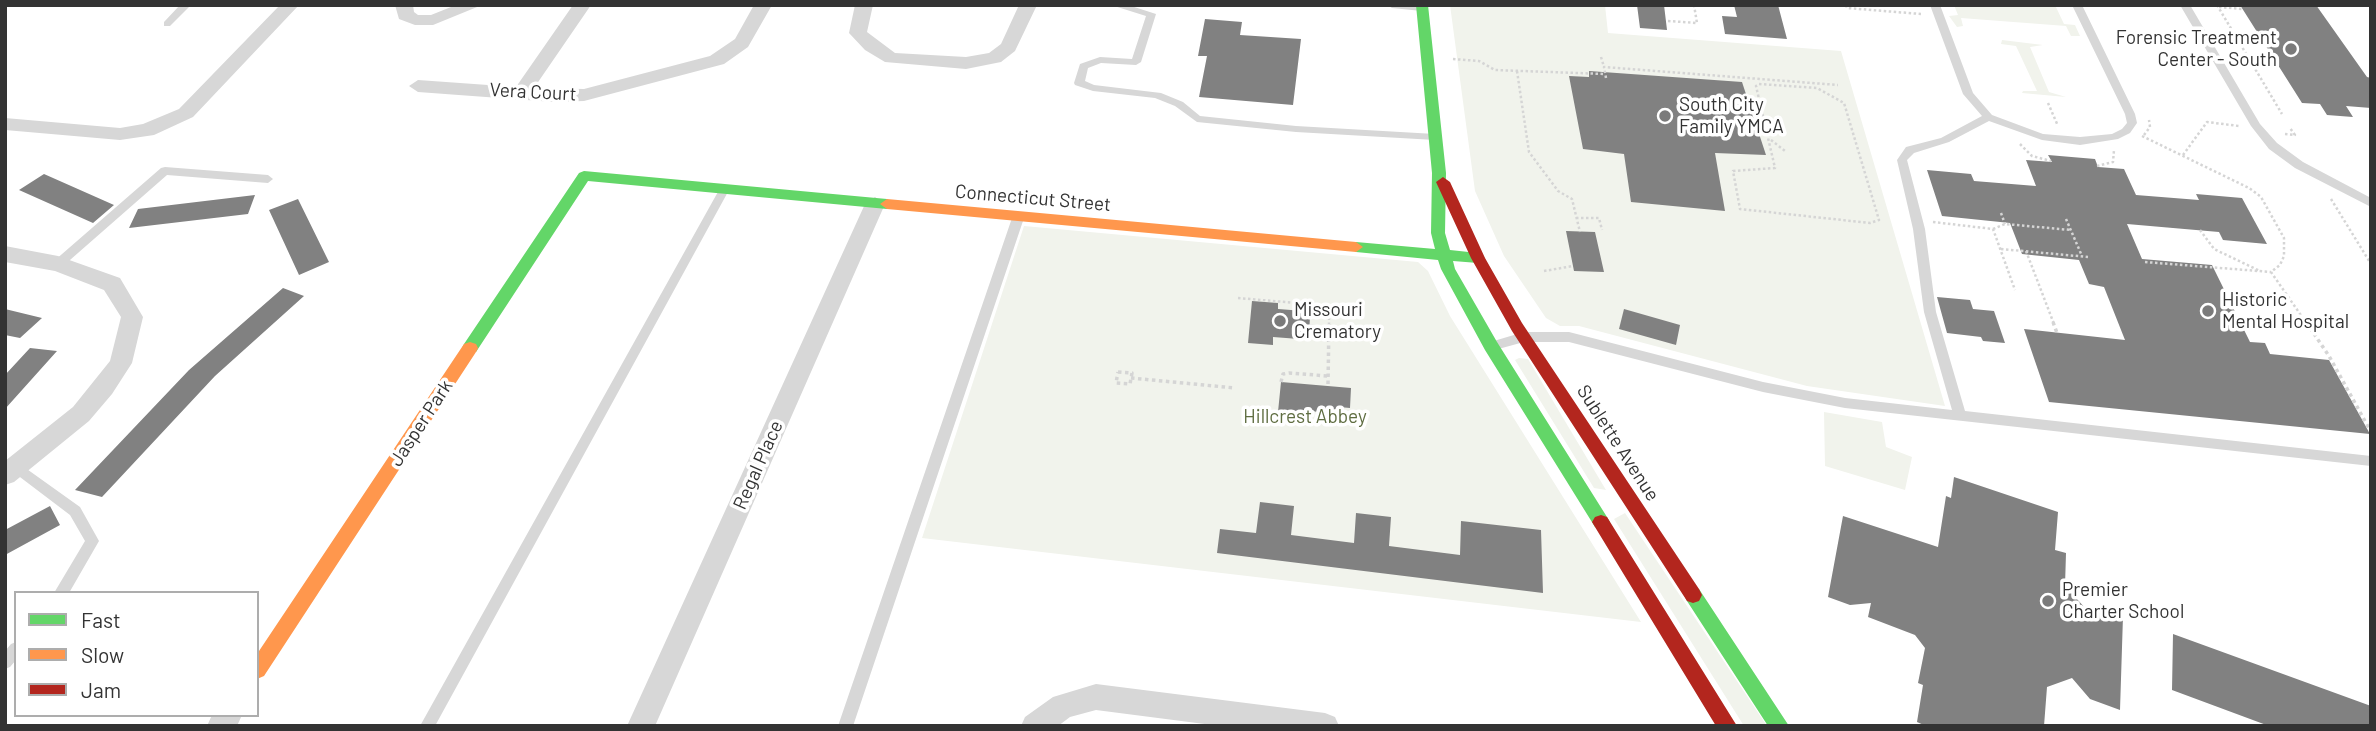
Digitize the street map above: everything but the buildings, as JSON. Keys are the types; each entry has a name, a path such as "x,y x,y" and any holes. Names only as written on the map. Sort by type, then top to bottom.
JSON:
{"street":[{"path":"5,124 120,134 147,130 186,113 289,5"},
{"path":"404,5 405,15 415,20 433,20 473,5"},
{"path":"523,91 582,5"},
{"name":"Vera Court","path":"418,86 523,91 554,96 584,94 717,60 742,43 762,5"},
{"path":"861,11 858,33 870,46 891,58 966,63 995,58 1009,47 1028,5"},
{"name":"Sublette Avenue","path":"1422,7 1439,173 1436,212 1443,255 1465,304 1720,724"},
{"name":"Sublette Avenue","path":"1439,173 1478,258 1524,337 1779,726"},
{"name":"Connecticut Street","path":"584,176 1018,218 1478,258"},
{"name":"Jasper Park","path":"259,667 584,176"},
{"name":"Regal Place","path":"641,726 875,204"},
{"path":"5,254 58,264 112,284 132,317 121,363 104,388 81,414 11,471"},
{"path":"1035,726 1063,706 1096,697 1325,726"}],"lane":[{"path":"167,24 186,5"},
{"path":"1116,5 1151,14 1136,62 1100,60 1084,66 1079,83 1094,88 1157,95 1179,104 1197,119 1296,129 1436,137"},
{"path":"1392,5 1422,7"},
{"path":"1936,5 1968,94 1988,117 2019,131 2063,140 2100,140 2127,129 2132,122 2077,5"},
{"path":"2185,5 2256,126 2273,146 2299,165 2371,203"},
{"path":"1960,417 1930,312 1919,229 1902,160 1910,150 1945,140 1988,117"},
{"path":"58,264 165,171 268,179"},
{"path":"427,726 724,190"},
{"path":"845,726 1018,218"},
{"path":"1491,346 1524,337 1584,340 1763,387 1845,403 2371,461"},
{"path":"11,471 75,511 92,541 62,591"}],"path":[{"path":"1668,20 1697,23 1694,5"},
{"path":"1846,5 1847,8 1922,14"},
{"path":"2218,6 2242,9"},
{"path":"2218,6 2282,114"},
{"path":"1453,59 1475,60 1495,70 1606,76 1601,57"},
{"path":"1604,67 1704,75 1758,81 1817,88 1844,103 1879,220 1870,223 1742,212 1732,171 1775,168 1756,86 1758,81"},
{"path":"1517,71 1529,152 1558,191 1572,199 1580,232"},
{"path":"1704,75 1705,82"},
{"path":"1758,81 1838,85"},
{"path":"2048,103 2056,122"},
{"path":"2134,141 2143,136 2150,127 2147,114"},
{"path":"2183,156 2207,122 2244,128"},
{"path":"2283,134 2295,135 2290,128"},
{"path":"2127,129 2249,188 2261,197 2284,238 2284,256 2280,265 2270,272 2145,262"},
{"path":"1769,139 1785,151"},
{"path":"2027,142 2019,139 2022,147 2032,156 2051,161"},
{"path":"2105,149 2124,145"},
{"path":"2097,166 2113,162 2116,158 2112,148"},
{"path":"1765,153 1772,153"},
{"path":"2330,197 2371,264"},
{"path":"2001,213 2005,224"},
{"path":"1576,218 1599,218 1602,230"},
{"path":"1931,219 1939,224 1993,229 2005,224 2071,230"},
{"path":"2066,219 2082,256"},
{"path":"1993,229 2015,290"},
{"path":"2200,230 2214,249 2270,272 2329,356 2371,432"},
{"path":"2001,249 2088,257"},
{"path":"2026,251 2057,333"},
{"path":"1544,271 1573,267"},
{"path":"1238,298 1320,305 1329,310 1331,328 1328,384"},
{"path":"1309,326 1331,328"},
{"path":"1118,372 1132,373 1131,378 1130,384 1116,383 1118,372"},
{"path":"1281,382 1283,374 1289,373 1328,376"},
{"path":"1131,378 1235,388"}],"green space":[{"path":"1450,5 1605,5 1608,33 1841,51 1945,406 1807,386 1579,326 1560,326 1546,318 1504,256 1475,191"},
{"path":"1954,5 2055,5 2064,24 2075,25 2080,36 2071,36 2066,26 1961,18 1963,26 1957,27 1949,16 1958,15"},
{"path":"2002,40 2043,45 2030,47 2049,92 2066,97 2022,93 2037,91 2016,46 2001,44"},
{"name":"Hillcrest Abbey","path":"1024,226 1418,262 1428,271 1450,316 1641,622 922,538"},
{"path":"1528,359 1606,490 1594,488 1515,360"},
{"path":"1824,412 1882,422 1886,447 1912,457 1905,490 1825,466"},
{"path":"1625,513 1767,726 1744,726 1614,519"}],"traffic: fast":[{"path":"1422,5 1439,173 1438,233 1448,269 1491,346 1601,522"},
{"path":"470,348 584,176 887,204"},
{"path":"1356,247 1478,258"},
{"path":"1693,595 1779,726"}],"traffic: slow":[{"path":"887,204 1356,247"},
{"path":"259,667 470,348"}],"traffic: jam":[{"path":"1443,182 1478,258 1517,327 1693,595"},
{"path":"1601,522 1727,726"}],"place":[{"name":"Forensic Treatment Center - South","path":"2291,49"},
{"name":"South City Family YMCA","path":"1665,116"},
{"name":"Historic Mental Hospital","path":"2208,311"},
{"name":"Missouri Crematory","path":"1280,321"},
{"name":"Premier Charter School","path":"2048,601"}]}
